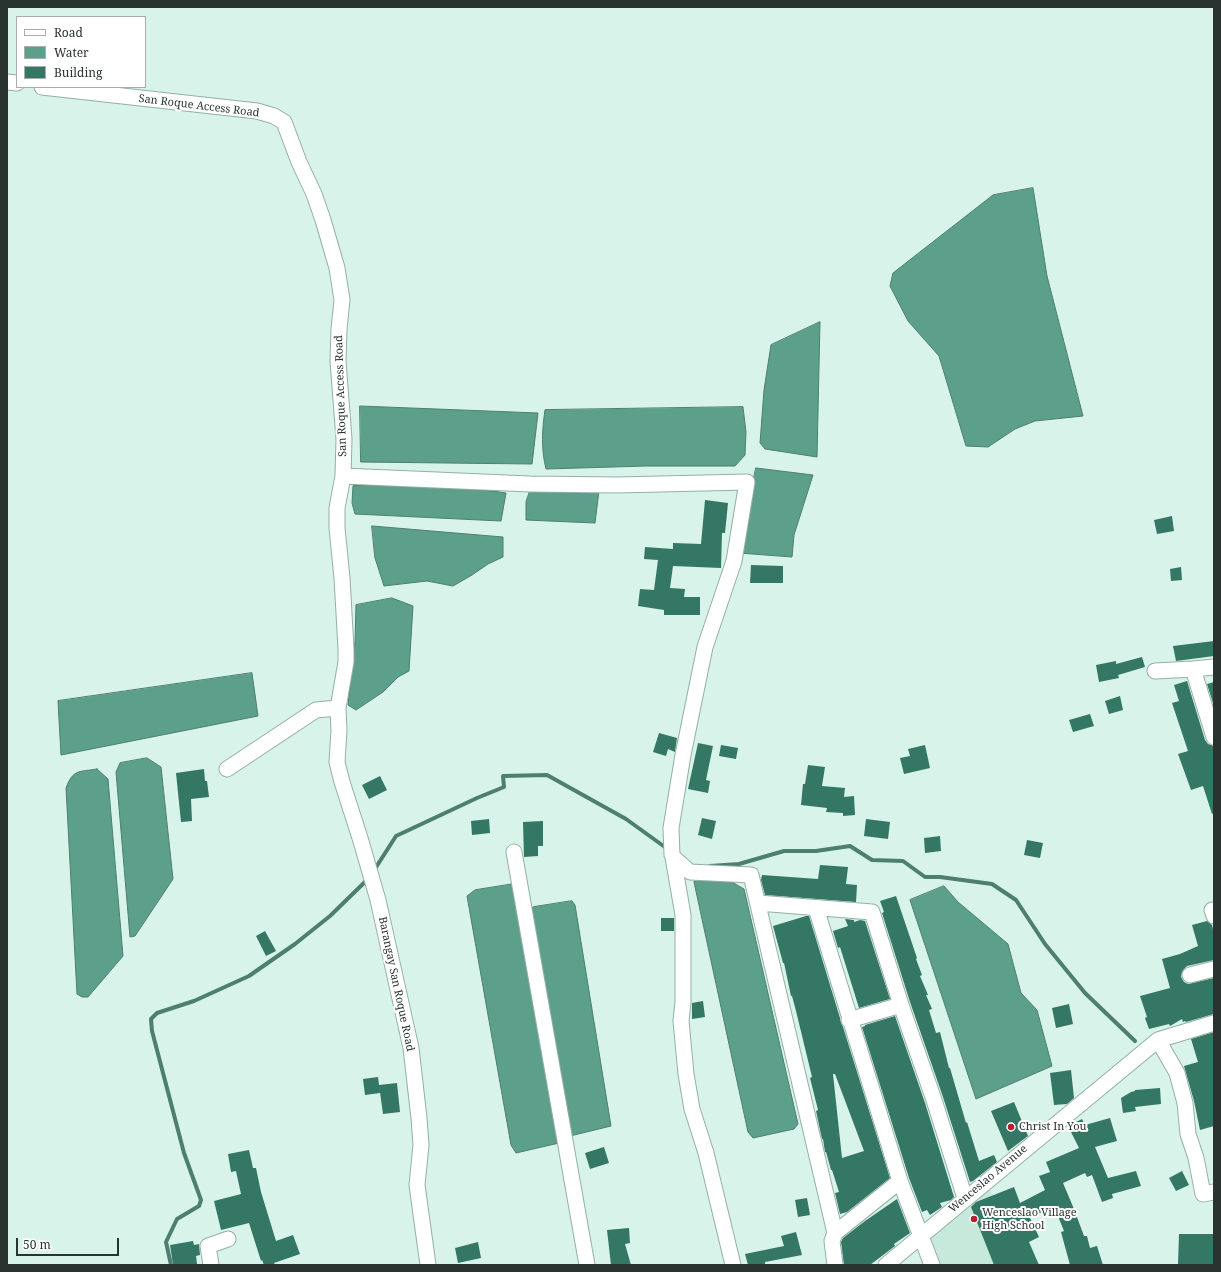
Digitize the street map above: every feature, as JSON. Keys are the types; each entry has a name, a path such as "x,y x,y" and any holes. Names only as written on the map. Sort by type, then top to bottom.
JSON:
{"street":[{"name":"San Roque Access Road","path":"51,88 257,111 274,116 284,122 299,162 314,194 323,220 337,268 342,300 338,361 344,439 343,476 336,528 342,578 346,662 338,708"},
{"path":"343,476 530,484 617,485 747,482 734,561 705,646 671,828 672,855 683,915 684,1002 681,1021 686,1074 692,1109 706,1153 733,1265"},
{"path":"1155,671 1214,667"},
{"path":"1193,669 1214,737"},
{"path":"227,769 316,710 338,708"},
{"name":"Barangay San Roque Road","path":"338,708 339,731 337,762 378,900 411,1048 420,1118 421,1145 417,1185 428,1265"},
{"path":"514,852 587,1265"},
{"path":"673,856 690,872 751,875 835,1233"},
{"path":"758,903 872,912 900,1005 934,1100 965,1198"},
{"path":"816,908 900,1181 932,1265"},
{"path":"1190,975 1214,969"},
{"path":"850,1020 900,1005"},
{"name":"Wenceslao Avenue","path":"886,1265 965,1198 1158,1040 1214,1023"},
{"path":"1158,1040 1178,1073 1185,1103 1188,1134 1196,1158 1203,1194 1214,1192"},
{"path":"835,1265 832,1241 835,1233 900,1181"},
{"path":"211,1265 208,1246 228,1239"}],"shaded area":[{"name":"Wenceslao Village High School","path":"988,1186 1020,1265 936,1265 924,1236"}],"water":[{"path":"1033,188 1047,276 1083,416 1035,421 1015,429 988,447 966,446 939,356 908,321 890,286 893,273 993,195"},
{"path":"820,322 817,457 765,449 760,443 764,390 771,345"},
{"path":"360,406 538,413 532,464 361,462"},
{"path":"743,407 746,432 745,455 735,466 646,466 546,469 542,440 545,410"},
{"path":"756,468 813,475 794,535 792,557 739,553"},
{"path":"415,485 506,493 501,521 355,514 352,503 353,486"},
{"path":"530,491 599,491 595,523 526,520 526,502"},
{"path":"372,526 503,537 503,557 488,564 453,586 427,581 384,586 375,558"},
{"path":"392,598 413,606 409,671 398,677 383,692 356,710 348,705 355,642 356,605"},
{"path":"252,673 258,716 61,755 58,701"},
{"path":"147,758 161,767 173,879 135,936 130,937 116,772 120,763"},
{"path":"97,769 108,779 123,956 88,997 82,997 77,994 66,788 71,777 77,772"},
{"path":"725,878 744,889 798,1124 794,1129 753,1138 748,1132 694,882"},
{"path":"514,884 559,1143 516,1153 511,1145 467,896 475,890"},
{"path":"944,886 958,902 1008,944 1021,993 1037,1010 1052,1066 976,1099 910,900"},
{"path":"572,901 575,905 611,1126 570,1136 529,911 533,907"}],"building":[{"path":"705,500 728,503 725,533 722,533 721,568 673,566 670,588 685,589 684,597 700,597 700,615 664,615 664,610 638,606 640,589 654,590 658,560 644,559 645,547 673,549 673,543 701,544"},
{"path":"1172,516 1174,531 1157,534 1154,520"},
{"path":"751,565 783,566 783,583 750,583"},
{"path":"1181,567 1182,580 1171,581 1170,569"},
{"path":"1214,641 1214,656 1176,661 1173,646"},
{"path":"1142,657 1145,667 1118,675 1119,678 1099,682 1096,665 1116,661 1116,664"},
{"path":"1187,681 1205,740 1208,744 1214,746 1214,813 1212,814 1203,786 1191,790 1178,754 1188,751 1172,703 1179,701 1174,685"},
{"path":"1214,682 1214,706 1207,684"},
{"path":"1120,696 1123,710 1109,714 1105,701"},
{"path":"1090,714 1094,726 1073,732 1069,720"},
{"path":"659,733 677,738 675,752 668,749 666,756 653,752"},
{"path":"698,743 713,746 706,780 710,781 708,793 688,789"},
{"path":"721,745 738,748 736,759 719,756"},
{"path":"925,745 930,768 904,774 900,758 910,756 908,749"},
{"path":"808,765 825,767 822,786 845,788 844,797 854,796 855,815 843,816 843,813 826,812 827,808 801,805 803,784 805,784"},
{"path":"204,769 209,797 191,799 192,821 181,822 176,773"},
{"path":"380,776 387,790 369,799 362,785"},
{"path":"702,818 716,821 712,839 698,835"},
{"path":"489,819 490,833 472,835 471,821"},
{"path":"866,819 890,822 888,839 864,836"},
{"path":"543,821 543,846 538,846 538,856 524,857 523,822"},
{"path":"940,836 941,851 925,853 924,838"},
{"path":"1027,840 1043,843 1040,858 1024,855"},
{"path":"820,865 848,867 846,884 857,885 856,902 765,895 761,880 762,875 818,879"},
{"path":"896,896 917,958 916,959 922,975 920,976 928,995 926,995 932,1009 929,1010 936,1033 940,1032 949,1068 979,1161 994,1155 997,1162 970,1182 882,913 884,912 880,901"},
{"path":"809,916 890,1178 847,1212 840,1214 835,1193 839,1192 825,1152 816,1111 818,1110 810,1078 812,1077 784,963 773,926","holes":["833,1074 835,1074 864,1151 842,1158"]},
{"path":"661,918 674,918 674,931 661,931"},
{"path":"845,919 854,920 854,922 860,920 865,921 890,999 859,1008 840,947 838,948 833,931 848,926"},
{"path":"1207,921 1212,925 1214,933 1214,960 1187,966 1182,972 1181,977 1184,982 1188,984 1214,978 1214,1014 1186,1022 1183,1022 1182,1019 1170,1026 1169,1024 1149,1029 1145,1018 1147,1017 1140,996 1170,988 1162,959 1180,954 1198,946 1192,925"},
{"path":"265,931 276,951 266,956 256,936"},
{"path":"703,1001 705,1017 692,1019 692,1003"},
{"path":"1069,1004 1073,1024 1056,1028 1052,1008"},
{"path":"895,1016 925,1103 954,1197 951,1200 940,1203 942,1207 930,1215 927,1210 922,1212 909,1178 862,1027"},
{"path":"1214,1032 1214,1126 1200,1130 1194,1101 1184,1066 1198,1062 1191,1039"},
{"path":"1071,1070 1074,1098 1067,1104 1054,1105 1050,1073"},
{"path":"378,1077 380,1093 365,1095 363,1079"},
{"path":"397,1083 400,1112 383,1114 379,1085"},
{"path":"1160,1088 1161,1104 1135,1107 1136,1111 1123,1113 1121,1098 1135,1090"},
{"name":"Christ In You","path":"1014,1102 1028,1136 1008,1151 991,1111"},
{"path":"1110,1118 1117,1141 1095,1147 1108,1178 1136,1171 1141,1186 1112,1194 1113,1198 1102,1202 1092,1175 1087,1177 1085,1173 1063,1183 1084,1236 1087,1236 1090,1248 1097,1246 1103,1265 1070,1265 1061,1232 1064,1231 1054,1206 1030,1218 1039,1237 1029,1242 1039,1265 994,1265 971,1207 976,1202 1014,1187 1020,1203 1045,1190 1039,1176 1050,1172 1046,1162 1079,1148 1068,1126 1082,1119 1085,1125"},
{"path":"604,1147 609,1163 590,1169 585,1153"},
{"path":"249,1150 253,1168 256,1168 261,1192 276,1241 293,1235 300,1254 274,1263 275,1265 264,1265 262,1260 261,1261 249,1223 221,1230 214,1201 241,1194 236,1171 231,1172 228,1154"},
{"path":"1182,1171 1189,1185 1176,1191 1169,1178"},
{"path":"807,1198 810,1215 798,1217 795,1200"},
{"path":"897,1199 910,1233 894,1244 895,1246 870,1265 844,1265 841,1242 843,1238"},
{"path":"629,1228 630,1243 625,1244 631,1265 611,1265 607,1230"},
{"path":"796,1232 802,1255 765,1262 765,1265 748,1265 745,1254 784,1246 781,1236"},
{"path":"1179,1234 1214,1234 1214,1265 1178,1264"},
{"path":"193,1241 194,1245 199,1244 200,1255 196,1256 197,1264 173,1265 170,1245"},
{"path":"478,1242 481,1258 458,1263 455,1248"}],"waterway":[{"path":"373,872 396,836 504,787 503,776 547,775 626,819 669,850"},
{"path":"710,866 739,864 784,851 816,851 850,846 872,860 903,861 925,877 940,877 992,884 1016,900 1045,944 1085,993 1135,1041"},
{"path":"171,1265 166,1242 177,1219 199,1206 201,1200 184,1153 152,1031 151,1019 157,1013 194,1001 249,976 295,944 330,916 368,879"}],"place":[{"name":"Christ In You","path":"1011,1127"},
{"name":"Wenceslao Village High School","path":"974,1219"}]}
